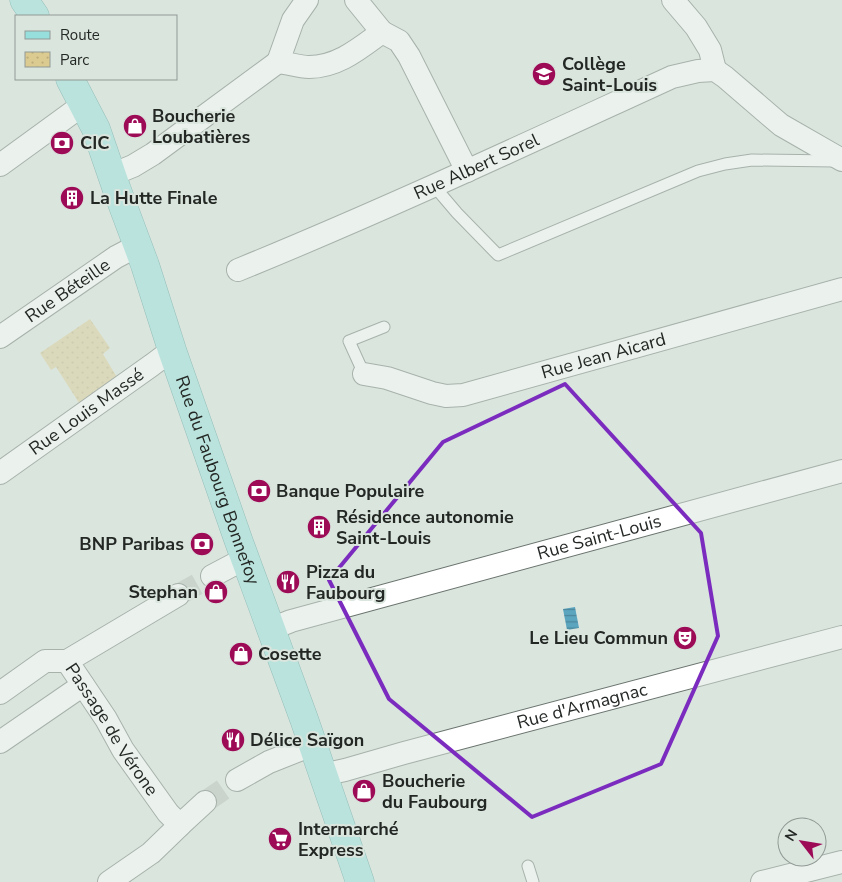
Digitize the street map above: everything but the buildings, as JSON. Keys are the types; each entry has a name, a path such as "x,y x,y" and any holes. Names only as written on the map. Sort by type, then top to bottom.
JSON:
{"main road":[{"path":"24,0 34,15"},
{"name":"Rue du Faubourg Bonnefoy","path":"71,80 96,129 145,265 172,350 359,881"}],"street":[{"path":"111,175 133,166 152,154 278,62 293,20 307,0"},
{"path":"356,0 382,32 398,41 409,56 467,171"},
{"path":"673,0 696,27 710,50 715,70 781,125 842,160"},
{"path":"278,62 308,67 330,64 350,55 382,32"},
{"name":"Rue Albert Sorel","path":"238,270 320,237 672,77 698,71 715,70"},
{"path":"0,165 84,104"},
{"name":"Rue Béteille","path":"0,337 116,257 137,246"},
{"name":"Rue Jean Aicard","path":"364,374 387,378 432,394 446,396 463,395 842,289"},
{"name":"Rue Louis Massé","path":"0,473 172,350"},
{"name":"Rue Saint-Louis","path":"271,629 291,621 842,471"},
{"path":"212,576 246,558"},
{"name":"Passage de Vérone","path":"178,595 67,661 106,719 123,750 168,813 180,825"},
{"name":"Rue d'Armagnac","path":"322,775 842,637"},
{"path":"0,693 45,661 67,661"},
{"path":"0,742 83,685"},
{"path":"237,780 270,762 312,745"},
{"path":"109,882 150,853 205,802"},
{"path":"762,882 842,862"}],"lane":[{"path":"434,186 457,213 498,254 698,171 752,160 842,160"},
{"path":"364,374 349,341 384,327"},
{"path":"528,866 533,882"}],"highlighted area":[{"path":"565,384 701,533 718,636 661,764 532,817 389,699 329,580 443,442"}],"green space":[{"path":"90,319 110,348 103,354 118,379 81,406 56,367 51,370 40,353"}],"water":[{"path":"575,607 579,628 567,630 563,609"}],"tunnel":[{"path":"178,595 212,576"},
{"path":"205,802 237,780"}],"place":[{"name":"Collège Saint-Louis","path":"544,74"},
{"name":"Boucherie Loubatières","path":"135,126"},
{"name":"CIC","path":"62,143"},
{"name":"La Hutte Finale","path":"72,198"},
{"name":"Banque Populaire","path":"259,491"},
{"name":"Résidence autonomie Saint-Louis","path":"319,527"},
{"name":"BNP Paribas","path":"202,544"},
{"name":"Pizza du Faubourg","path":"288,582"},
{"name":"Stephan","path":"216,592"},
{"name":"Le Lieu Commun","path":"685,638"},
{"name":"Cosette","path":"241,654"},
{"name":"Délice Saïgon","path":"233,740"},
{"name":"Boucherie du Faubourg","path":"364,791"},
{"name":"Intermarché Express","path":"280,839"}]}
